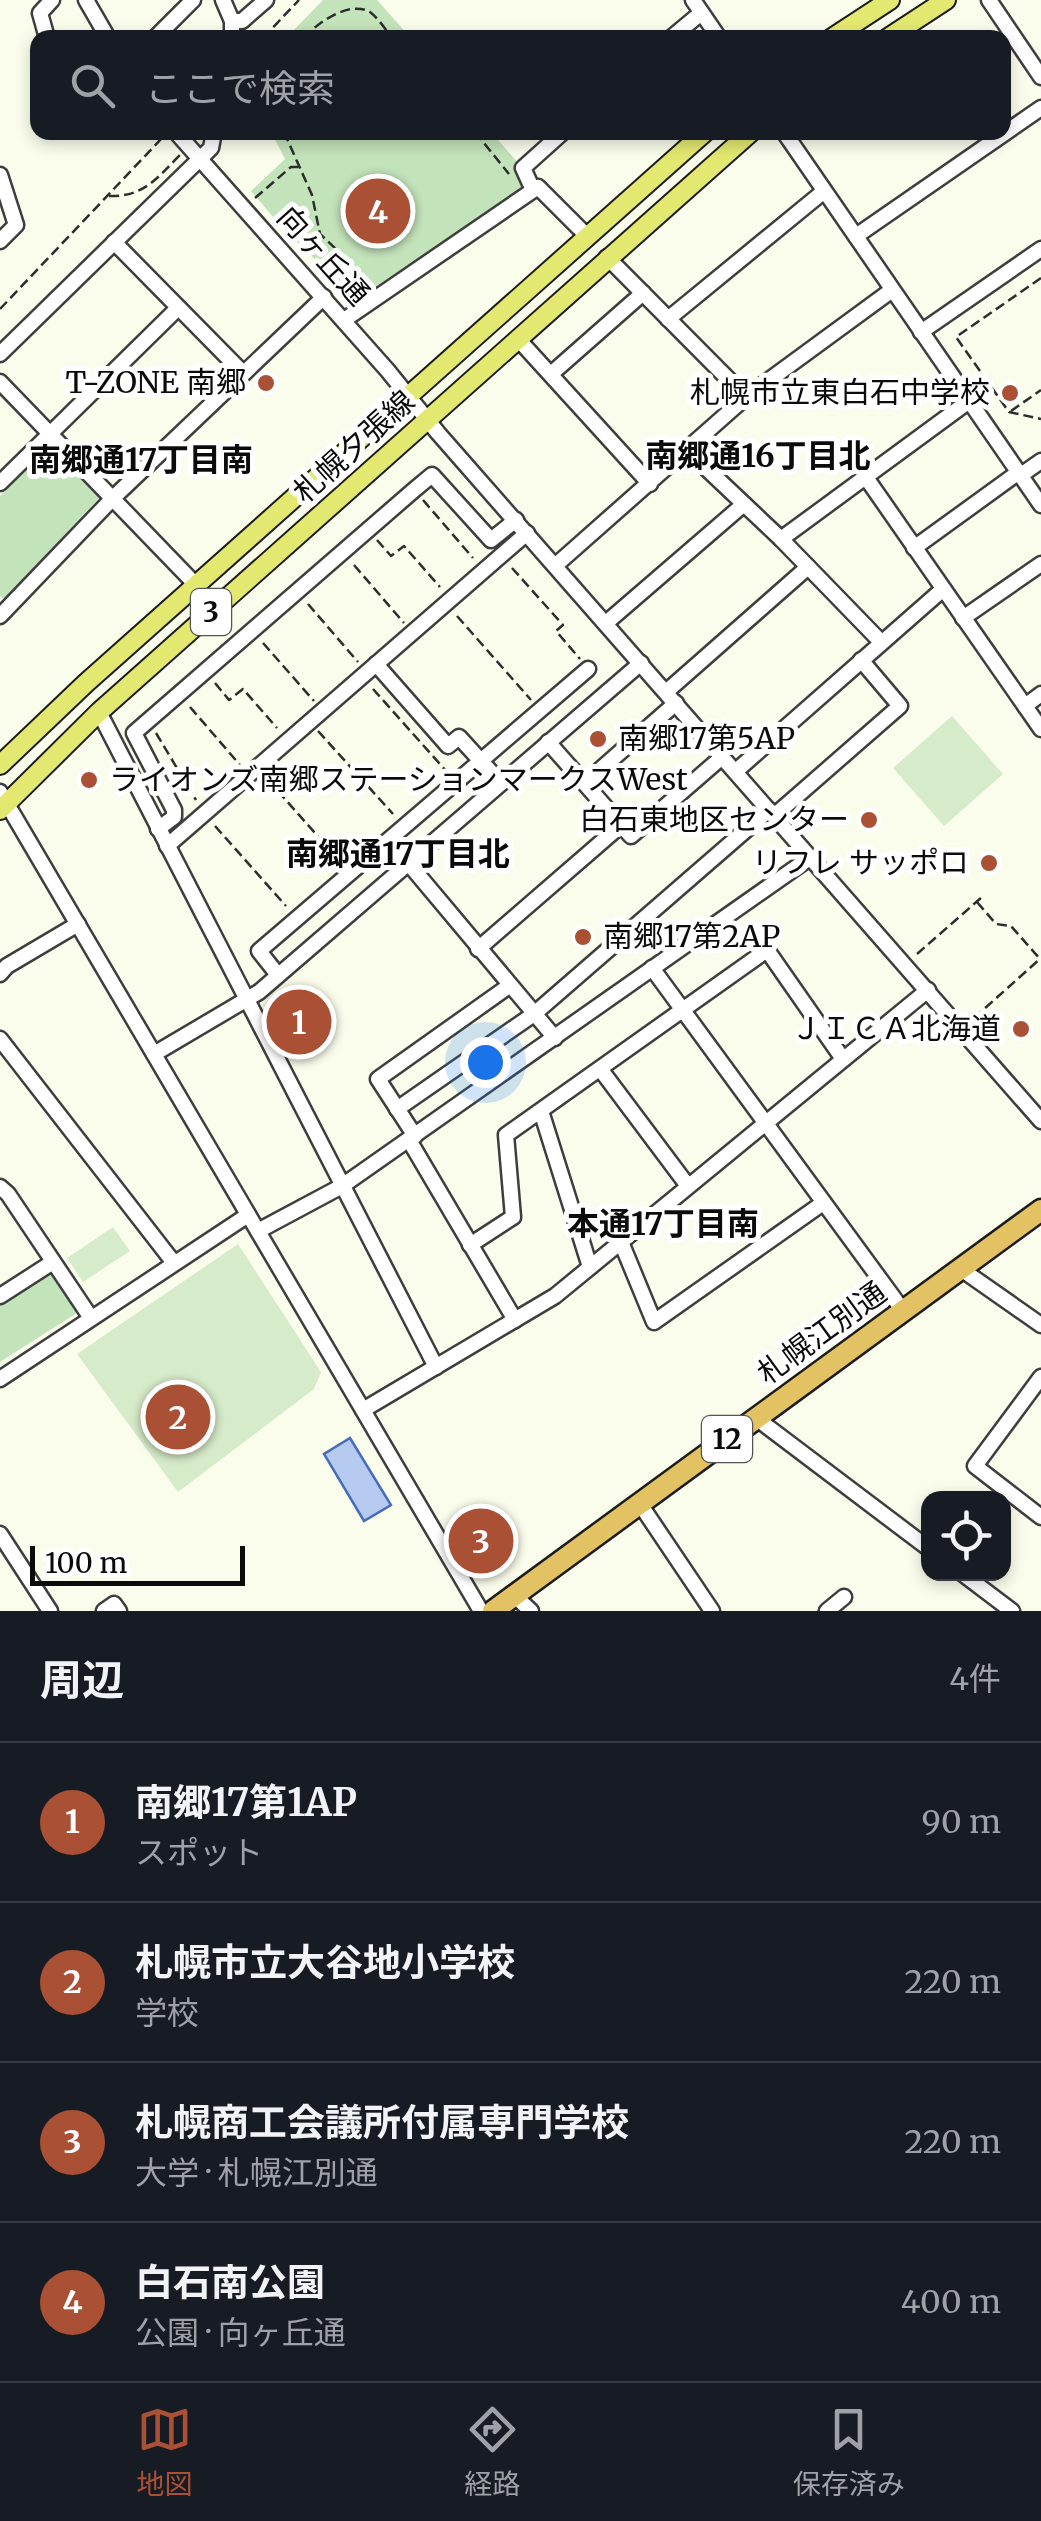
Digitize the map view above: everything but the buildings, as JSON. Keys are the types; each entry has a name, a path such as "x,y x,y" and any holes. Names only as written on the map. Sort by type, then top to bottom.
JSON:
{"highway":[{"name":"札幌江別通","path":"493,1611 523,1603 640,1504 1041,1210"}],"main road":[{"path":"844,30 890,0"},
{"path":"900,30 946,0"},
{"name":"札幌夕張線","path":"0,765 696,140"},
{"name":"札幌夕張線","path":"2,802 742,140"}],"street":[{"path":"45,30 40,13 52,0"},
{"path":"86,0 103,30"},
{"path":"164,30 193,0"},
{"path":"222,0 232,30 266,0"},
{"path":"989,0 1009,30"},
{"path":"678,30 697,6 713,30"},
{"path":"1011,33 1041,77"},
{"path":"1011,129 1041,108"},
{"path":"0,354 114,242 186,144 211,148 212,140"},
{"path":"533,190 523,168 553,140"},
{"path":"789,140 1041,505"},
{"path":"856,236 995,140"},
{"name":"向ヶ丘通","path":"186,144 1041,1120"},
{"path":"0,175 16,225 0,241"},
{"path":"344,320 538,187 587,236"},
{"path":"668,319 824,192"},
{"path":"114,242 243,373"},
{"path":"921,332 1041,249"},
{"path":"607,258 746,397"},
{"path":"556,565 746,397 892,290"},
{"path":"550,374 643,293"},
{"path":"0,616 113,498 324,297"},
{"path":"0,483 178,308"},
{"path":"518,339 650,484"},
{"path":"0,382 196,585"},
{"path":"781,539 969,401"},
{"path":"688,451 881,642"},
{"path":"914,548 1041,461"},
{"path":"158,829 174,817 174,810 134,732 414,490 432,475 491,540 516,520"},
{"path":"865,476 1041,729"},
{"path":"606,623 744,504"},
{"path":"167,846 527,533"},
{"path":"963,618 1041,564"},
{"path":"584,783 808,567"},
{"path":"736,771 942,590"},
{"path":"397,1109 534,1014 900,706 861,660"},
{"path":"154,1054 247,999 278,975 640,663"},
{"path":"278,975 259,951 588,669"},
{"path":"368,671 448,746 459,738 501,783"},
{"path":"1024,706 1041,694"},
{"path":"100,712 436,1366"},
{"path":"548,742 631,836 722,757"},
{"path":"2,802 78,924 481,1611"},
{"path":"478,949 620,826"},
{"path":"258,1231 342,1186 811,858"},
{"path":"409,864 555,1038"},
{"path":"0,974 78,924"},
{"path":"470,1246 513,1217 506,1135 767,950 843,1059"},
{"path":"652,968 904,1312"},
{"path":"509,986 378,1079 515,1320"},
{"path":"363,1410 555,1296 928,990"},
{"path":"0,1039 174,1263"},
{"path":"602,1070 688,1186"},
{"path":"541,1111 590,1267"},
{"path":"3,1194 91,1318"},
{"path":"621,1242 654,1322 823,1202"},
{"path":"0,1379 248,1215"},
{"path":"0,1296 53,1262"},
{"path":"961,1269 1041,1325"},
{"path":"1041,1377 975,1466 1041,1517"},
{"path":"756,1418 921,1543"},
{"path":"640,1504 712,1611"},
{"path":"0,1534 50,1611"},
{"path":"971,1581 1012,1611"},
{"path":"827,1611 844,1597"},
{"path":"104,1611 114,1604 119,1611"}],"path":[{"path":"271,30 299,0"},
{"path":"311,30 318,21 351,9 372,13 386,30"},
{"path":"0,309 160,140"},
{"path":"288,140 312,195 320,234 337,250"},
{"path":"482,140 511,176"},
{"path":"108,196 125,196 147,189 186,144"},
{"path":"243,210 292,167 300,167"},
{"path":"1041,278 956,337 1009,412 1041,419"},
{"path":"1009,412 1041,390"},
{"path":"414,490 484,571"},
{"path":"368,530 391,556 404,546 540,710"},
{"path":"343,552 412,633"},
{"path":"502,555 562,625 556,631 588,669"},
{"path":"298,592 368,671 456,782"},
{"path":"253,630 322,711"},
{"path":"205,672 230,700 244,689 288,741"},
{"path":"179,694 350,873"},
{"path":"149,720 204,814 297,918"},
{"path":"310,722 404,826"},
{"path":"917,954 982,897"},
{"path":"974,1018 1040,958 1011,926 996,924 977,902"},
{"path":"1022,975 1028,982"}],"green space":[{"path":"323,0 377,0 404,30 294,30"},
{"path":"275,140 498,140 519,164 515,168 524,187 357,299 284,230 251,191 285,159"},
{"path":"48,446 55,446 99,494 98,499 4,599 0,596 0,496"},
{"path":"952,716 1003,774 944,826 893,768"},
{"path":"113,1227 130,1251 83,1282 67,1258"},
{"path":"238,1244 321,1372 314,1389 178,1492 77,1354"},
{"path":"53,1269 80,1311 0,1362 0,1303"}],"water":[{"path":"350,1438 391,1505 364,1521 324,1454"}],"place":[{"name":"白石南公園","path":"378,211"},
{"name":"T-ZONE 南郷","path":"266,383"},
{"name":"札幌市立東白石中学校","path":"1010,393"},
{"name":"南郷17第5AP","path":"598,739"},
{"name":"ライオンズ南郷ステーションマークスWest","path":"89,780"},
{"name":"白石東地区センター","path":"869,820"},
{"name":"リフレ サッポロ","path":"989,863"},
{"name":"南郷17第2AP","path":"583,937"},
{"name":"南郷17第1AP","path":"299,1022"},
{"name":"ＪＩＣＡ北海道","path":"1021,1029"},
{"name":"札幌市立大谷地小学校","path":"178,1417"},
{"name":"札幌商工会議所付属専門学校","path":"481,1541"}],"district":[{"name":"南郷通16丁目北","path":"758,456"},
{"name":"南郷通17丁目南","path":"141,460"},
{"name":"南郷通17丁目北","path":"398,854"},
{"name":"本通17丁目南","path":"663,1224"}]}
